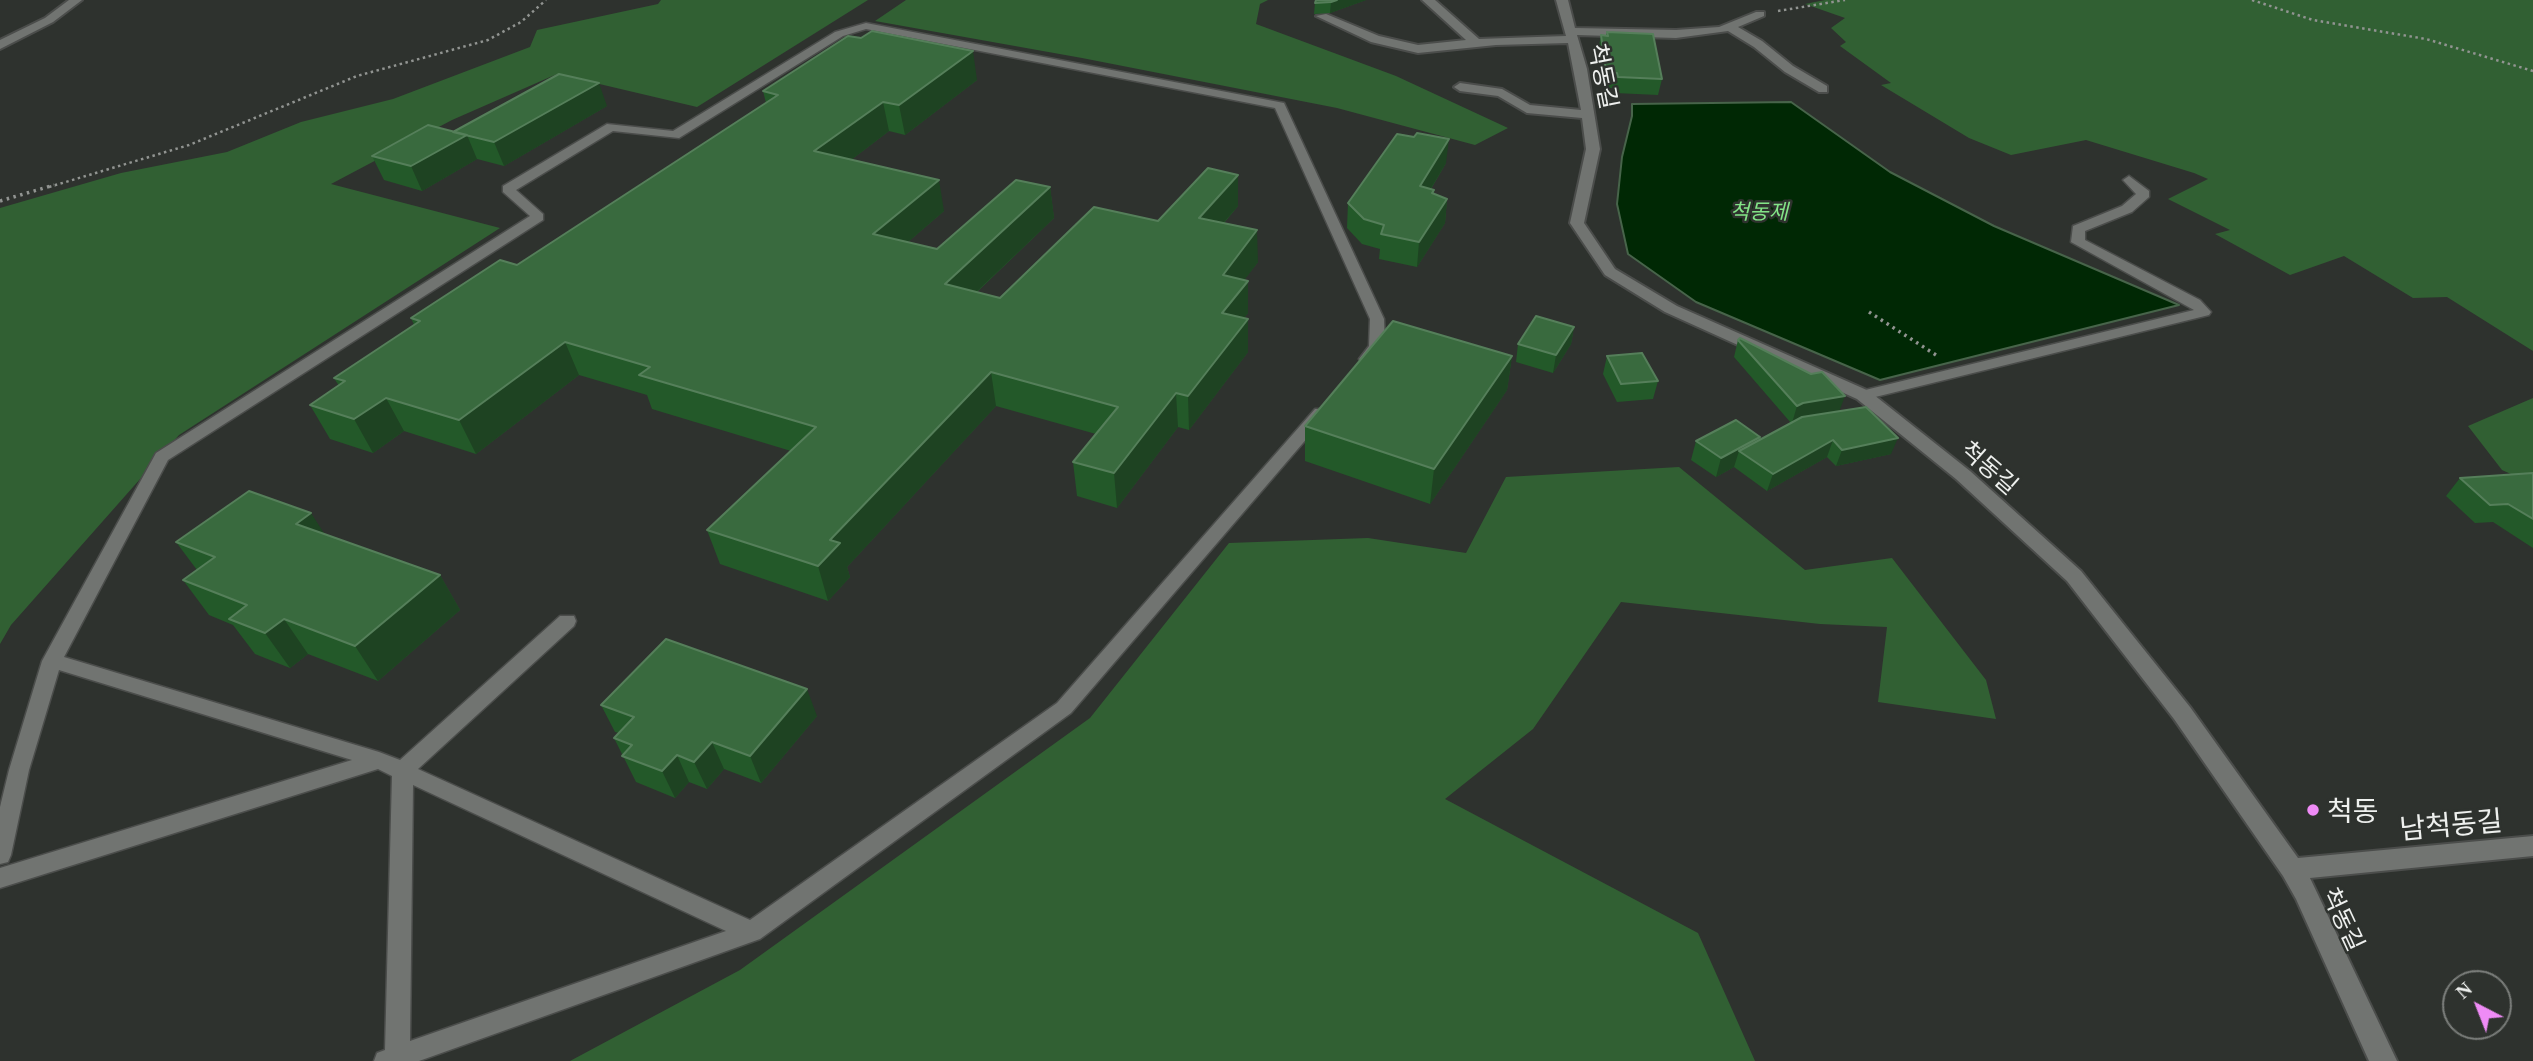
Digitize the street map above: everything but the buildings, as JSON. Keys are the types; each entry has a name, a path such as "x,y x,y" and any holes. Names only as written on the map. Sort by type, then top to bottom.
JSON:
{"street":[{"path":"0,45 49,20 76,0"},
{"path":"1428,0 1476,43"},
{"name":"척동길","path":"1562,0 1581,69 1593,149 1577,223 1610,272 1671,309 1863,396 1963,475 2074,576 2182,713 2292,869 2306,893 2383,1061"},
{"path":"1322,16 1374,39 1418,49 1572,35 1676,34 1721,30 1760,14"},
{"path":"1729,27 1823,89"},
{"path":"1460,87 1502,93 1527,110 1588,115"},
{"name":"남척동길","path":"2292,869 2533,846"}],"lane":[{"path":"0,855 19,770 52,661 162,457 538,217 508,189 611,127 675,135 839,34 866,26 1280,104 1377,319 1377,347 1359,368"},
{"path":"1863,396 2204,312 2195,303 2078,242 2078,229 2127,209 2144,194 2129,180"},
{"path":"567,621 402,771 391,1059 752,932 1064,708 1332,399"},
{"path":"1859,416 1883,412"},
{"path":"52,661 379,760 752,932"},
{"path":"0,878 379,760"}],"path":[{"path":"0,201 190,145 357,76 488,40 521,22 546,0"},
{"path":"1760,14 1845,0"},
{"path":"2252,0 2314,20 2360,30 2426,38 2533,71"},
{"path":"1869,313 1961,371"}],"shaded area":[{"path":"661,0 868,0 697,107 557,74 452,120 331,184 500,228 179,435 11,625 0,644 0,208 121,173 227,152 301,122 393,99 530,47 537,30 658,4"},
{"path":"906,0 1268,0 1260,4 1256,24 1396,76 1508,128 1475,145 1337,108 875,21"},
{"path":"1825,0 2533,0 2533,351 2447,297 2413,298 2344,256 2290,275 2215,234 2230,230 2168,199 2208,179 2194,173 2086,140 2011,155 1969,138 1881,85 1891,83 1840,46 1846,42 1831,28 1845,18 1805,4"},
{"path":"2533,398 2533,484 2502,470 2468,426"},
{"path":"1679,467 1805,570 1892,558 1986,680 1996,719 1878,702 1887,627 1820,624 1621,602 1533,729 1445,799 1698,933 1755,1061 570,1061 740,970 1090,718 1229,543 1368,538 1466,553 1506,477"}],"water":[{"name":"척동제","path":"1791,102 1890,172 1994,226 2179,305 1880,380 1696,302 1628,254 1617,204 1632,104"}],"place":[{"name":"척동","path":"2313,810"}]}
